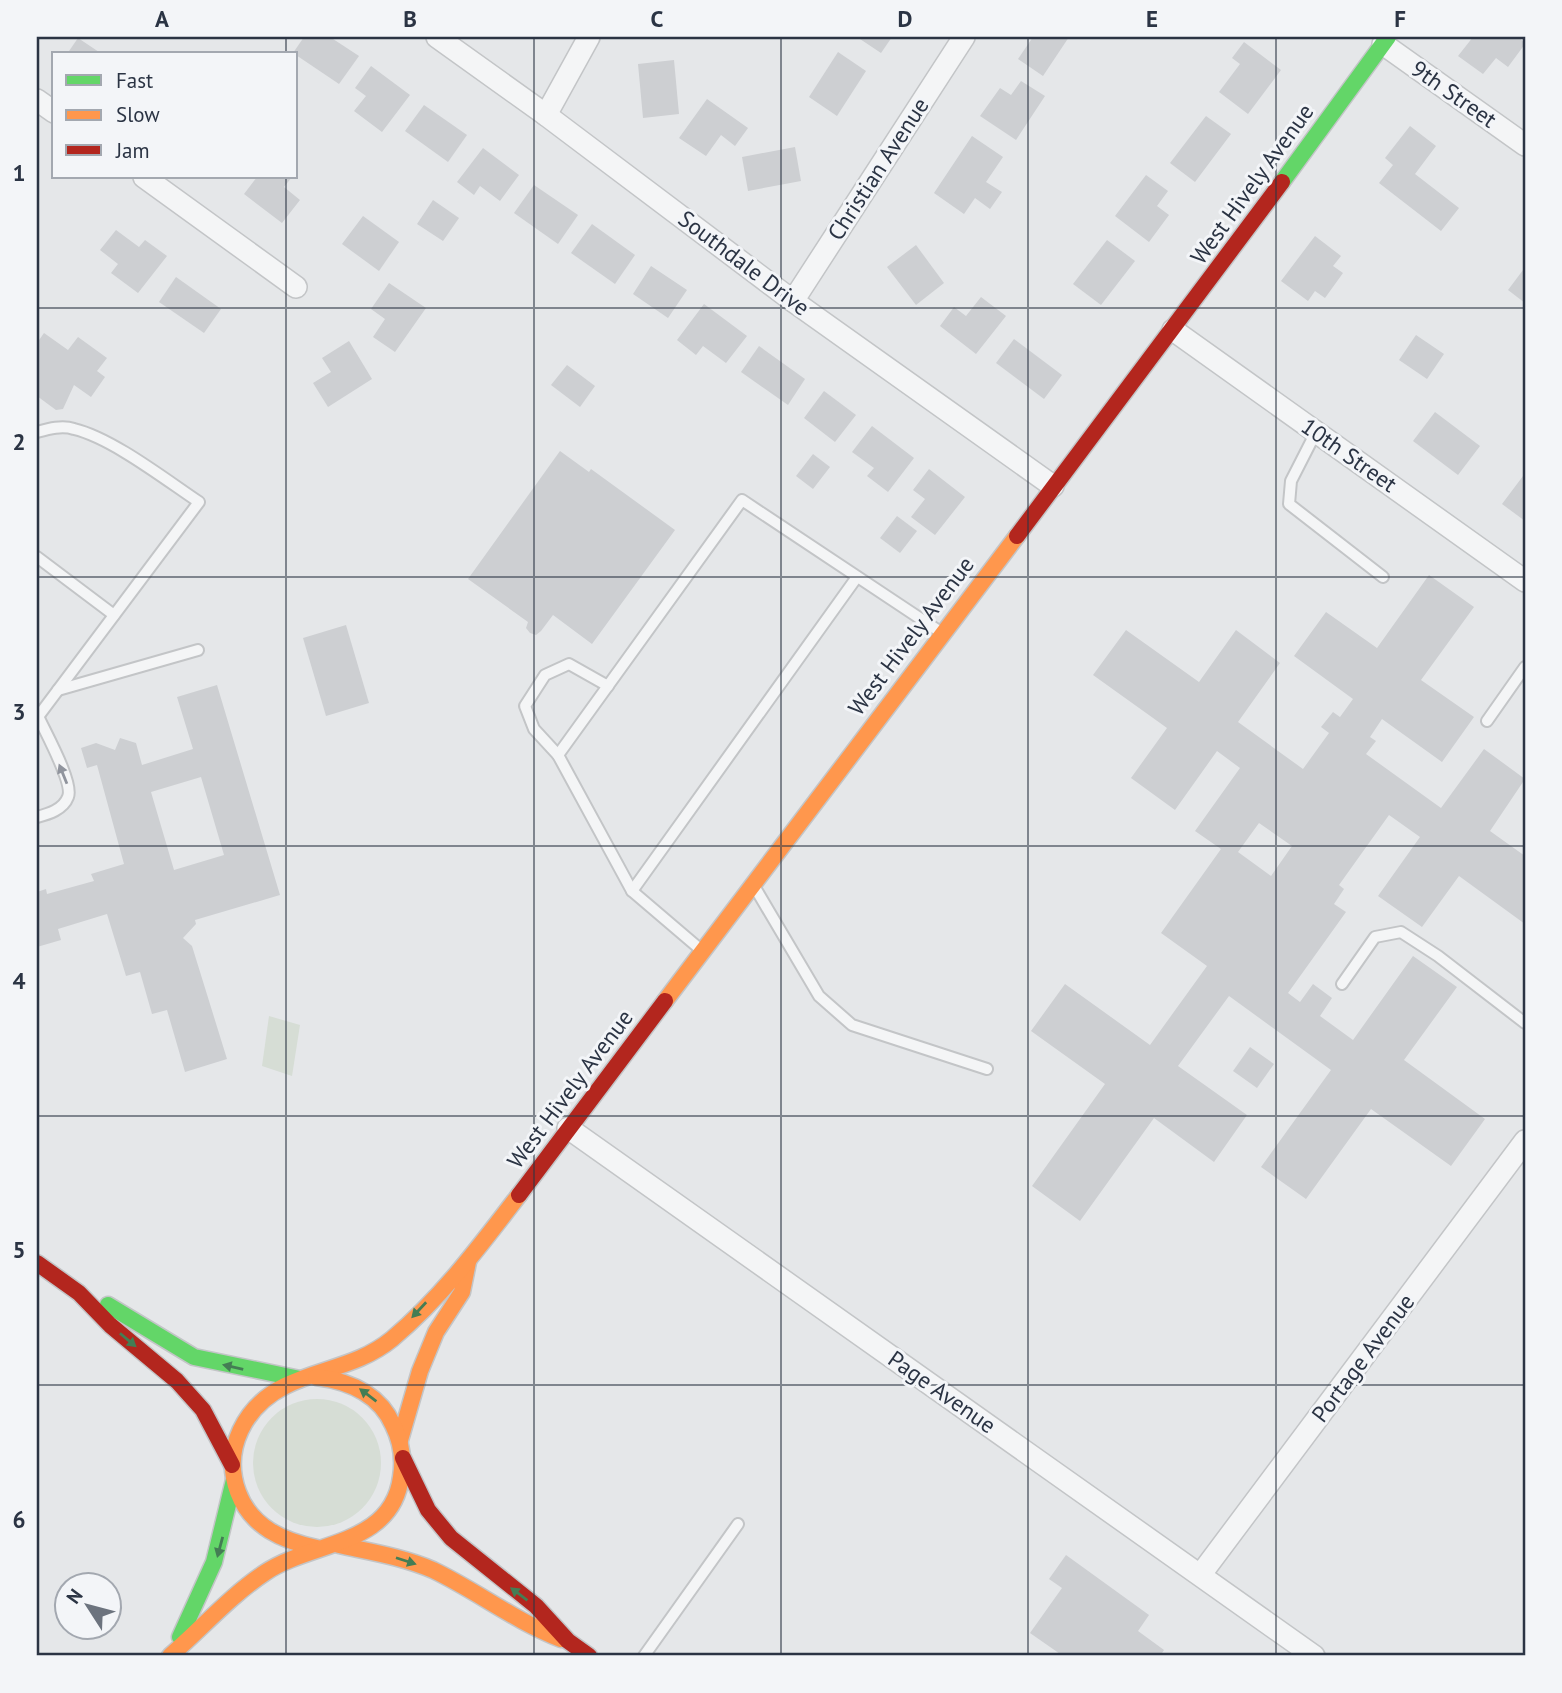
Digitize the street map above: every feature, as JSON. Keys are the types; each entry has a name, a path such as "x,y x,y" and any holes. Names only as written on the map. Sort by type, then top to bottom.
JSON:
{"street":[{"name":"Southdale Drive","path":"437,37 546,115 793,301 1053,486"},
{"path":"546,115 589,37"},
{"name":"Christian Avenue","path":"793,301 964,37"},
{"name":"9th Street","path":"1385,40 1525,145"},
{"name":"West Hively Avenue","path":"468,1262 1173,330 1385,40"},
{"path":"37,100 52,111"},
{"path":"145,178 296,287"},
{"name":"10th Street","path":"1173,330 1525,581"},
{"name":"Page Avenue","path":"568,1128 1314,1656"},
{"name":"Portage Avenue","path":"1201,1574 1525,1141"},
{"path":"170,1656 199,1605 216,1563 237,1436 251,1410 273,1390 345,1366 380,1348 468,1262"},
{"path":"400,1440 420,1371 436,1332 462,1292 468,1262"},
{"path":"37,1263 79,1293 110,1325 177,1381 203,1410 233,1472 244,1507 264,1529 289,1544 317,1548"},
{"path":"79,1293 120,1310 194,1357 229,1367 344,1381 369,1394 388,1414 400,1440 403,1458 400,1487 387,1513 366,1533 339,1545 317,1548 282,1561 253,1580 170,1656"},
{"path":"403,1458 428,1510 451,1538 536,1606 568,1641 589,1656"},
{"path":"339,1545 401,1559 434,1571 525,1625 568,1641"}],"lane":[{"path":"37,432 51,428 74,428 132,457 200,502 37,717 68,783 69,796 62,807 37,817"},
{"path":"1316,432 1291,481 1289,504 1383,577"},
{"path":"558,755 742,500 942,633"},
{"path":"37,557 114,615"},
{"path":"632,891 857,577"},
{"path":"58,690 198,650"},
{"path":"608,686 569,664 545,675 525,706 534,729 558,755 632,891 702,951"},
{"path":"1488,721 1525,667"},
{"path":"753,883 819,996 852,1025 987,1069"},
{"path":"1342,985 1376,937 1401,932 1438,956 1525,1023"},
{"path":"644,1656 738,1524"}],"shaded area":[{"path":"269,1016 300,1025 292,1076 262,1066"},
{"path":"317,1399 341,1404 362,1418 376,1439 381,1463 376,1487 362,1508 341,1522 317,1527 293,1522 272,1508 258,1487 253,1463 258,1439 272,1418 293,1404"}],"building":[{"path":"304,37 330,37 359,56 339,84 298,56 298,52 294,52"},
{"path":"857,37 892,37 881,53"},
{"path":"1033,37 1069,37 1043,76 1018,59"},
{"path":"1473,37 1519,37 1525,44 1508,67 1496,58 1483,74 1458,56"},
{"path":"78,38 99,52 68,52"},
{"path":"1244,42 1281,70 1248,114 1219,92 1240,64 1232,58"},
{"path":"838,52 866,71 837,116 809,97"},
{"path":"674,60 679,114 643,118 638,64"},
{"path":"371,66 410,95 382,132 354,111 366,96 355,88"},
{"path":"1021,81 1045,96 1016,140 980,116 1000,88 1011,95"},
{"path":"707,99 748,128 735,146 721,135 706,156 679,138"},
{"path":"424,105 467,135 448,162 405,131"},
{"path":"1206,116 1231,134 1195,182 1170,163"},
{"path":"1410,126 1436,146 1415,174 1459,208 1441,231 1379,183 1393,165 1385,158"},
{"path":"972,136 1003,157 986,182 1002,192 990,209 975,198 964,214 934,193"},
{"path":"795,147 801,181 748,191 742,157"},
{"path":"483,148 519,175 500,201 480,186 474,195 457,182"},
{"path":"1146,175 1168,191 1157,206 1169,215 1149,242 1115,216"},
{"path":"256,178 291,178 284,187 300,200 282,223 244,194"},
{"path":"534,185 578,215 558,244 514,213"},
{"path":"433,200 459,218 443,241 417,224"},
{"path":"363,216 399,242 379,271 342,244"},
{"path":"592,224 635,255 615,284 571,253"},
{"path":"116,230 139,247 145,240 167,256 138,293 111,273 118,264 100,250"},
{"path":"1315,236 1341,256 1333,266 1343,273 1325,298 1315,291 1308,301 1281,281"},
{"path":"1107,240 1135,261 1101,305 1073,284"},
{"path":"916,245 944,283 916,305 887,267"},
{"path":"651,266 687,290 668,318 633,294"},
{"path":"1523,270 1525,271 1525,303 1508,290"},
{"path":"176,277 221,309 204,333 159,302"},
{"path":"389,283 426,308 395,352 373,337 385,319 371,309"},
{"path":"981,297 1006,316 976,354 940,326 954,307 966,316"},
{"path":"704,304 747,336 726,363 703,346 696,355 677,340"},
{"path":"44,333 68,350 78,337 107,358 97,371 105,377 91,397 74,385 63,409 56,410 37,396 37,343"},
{"path":"1416,335 1444,354 1427,379 1399,360"},
{"path":"1014,339 1062,375 1044,399 996,363"},
{"path":"349,341 372,379 328,407 313,383 331,372 322,358"},
{"path":"759,346 805,379 788,405 741,372"},
{"path":"567,365 595,386 580,407 551,385"},
{"path":"824,391 856,415 835,442 804,418"},
{"path":"1435,412 1480,446 1458,475 1413,441"},
{"path":"872,426 914,458 888,492 867,476 874,468 852,452"},
{"path":"560,451 589,472 591,469 675,530 592,644 553,615 536,635 530,633 526,628 528,622 468,579"},
{"path":"813,454 830,467 813,489 796,476"},
{"path":"929,469 965,497 935,535 911,517 925,499 913,490"},
{"path":"1523,476 1525,478 1525,521 1502,504"},
{"path":"897,516 917,531 900,553 880,538"},
{"path":"1429,575 1474,607 1421,680 1474,717 1442,762 1382,719 1370,737 1376,741 1366,754 1441,808 1484,749 1525,779 1490,831 1525,856 1525,924 1459,876 1422,927 1378,896 1420,837 1389,815 1339,885 1344,889 1334,904 1346,912 1288,993 1300,1002 1313,984 1332,998 1320,1016 1353,1040 1413,956 1457,987 1404,1060 1485,1119 1451,1166 1371,1109 1306,1199 1261,1167 1331,1070 1229,996 1178,1066 1247,1115 1214,1162 1154,1118 1080,1221 1032,1186 1105,1084 1031,1031 1065,984 1150,1045 1207,966 1161,933 1221,849 1195,831 1240,768 1217,751 1175,810 1131,778 1167,728 1093,675 1126,630 1199,682 1236,630 1280,663 1238,722 1303,769 1329,733 1321,727 1333,712 1340,717 1353,699 1294,656 1326,612 1377,648","holes":["1259,823 1292,846 1271,876 1238,852"]},
{"path":"346,625 369,703 326,716 303,638"},
{"path":"217,685 280,895 195,920 196,924 183,938 192,946 227,1059 185,1072 167,1010 152,1014 140,972 126,976 107,914 58,929 61,940 37,947 37,892 46,889 47,894 94,881 91,874 124,864 97,765 87,768 81,748 96,743 115,750 120,738 136,743 142,765 193,749 177,697","holes":["201,777 224,855 174,870 151,792"]},
{"path":"1250,1047 1274,1064 1257,1088 1233,1071"},
{"path":"1066,1555 1149,1615 1138,1631 1164,1650 1160,1656 1063,1656 1030,1633 1062,1588 1049,1579"}],"traffic: fast":[{"path":"1282,182 1388,37"},
{"path":"108,1305 194,1357 300,1379"},
{"path":"180,1637 214,1562 234,1480"}],"traffic: slow":[{"path":"665,1001 1017,536"},
{"path":"317,1548 280,1536 251,1515 238,1492 234,1476 233,1460 240,1430 259,1405 285,1386 353,1361 392,1339 443,1289 519,1195"},
{"path":"400,1440 420,1371 436,1332 462,1292 468,1262"},
{"path":"170,1656 253,1581 285,1562 348,1539 367,1529 383,1517 395,1500 401,1477 402,1457 398,1437 387,1414 362,1391 340,1382 316,1377"},
{"path":"339,1545 422,1565 561,1639"}],"traffic: jam":[{"path":"1017,536 1282,182"},
{"path":"519,1195 665,1001"},
{"path":"37,1263 79,1293 110,1325 177,1381 203,1410 232,1465"},
{"path":"403,1458 428,1510 451,1538 536,1606 568,1641 589,1656"}]}
